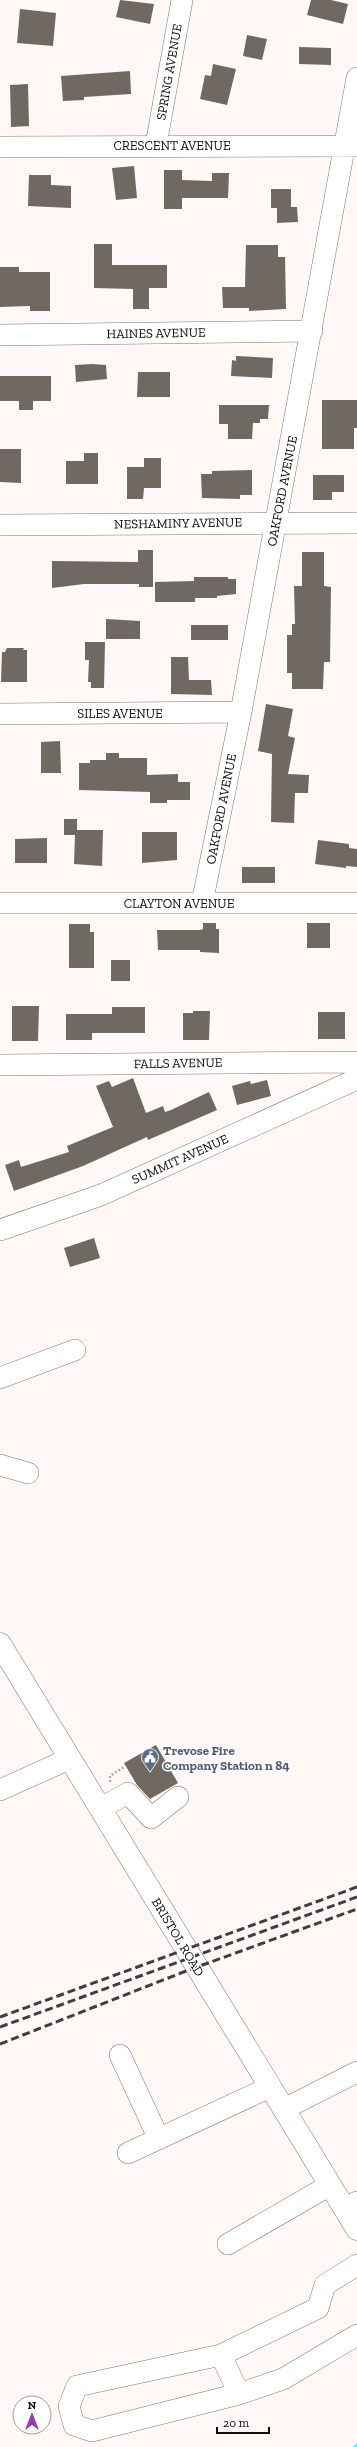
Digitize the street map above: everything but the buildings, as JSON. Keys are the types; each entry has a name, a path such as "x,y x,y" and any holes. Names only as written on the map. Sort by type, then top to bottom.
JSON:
{"main road":[{"name":"BRISTOL ROAD","path":"0,1644 330,2184 351,2205 357,2229"}],"street":[{"name":"SPRING AVENUE","path":"156,145 182,0"},
{"name":"OAKFORD AVENUE","path":"202,903 241,712 312,331 351,146 357,78"},
{"name":"CRESCENT AVENUE","path":"0,147 156,145 351,146"},
{"name":"HAINES AVENUE","path":"0,335 312,331"},
{"name":"NESHAMINY AVENUE","path":"0,525 276,522 357,523"},
{"name":"SILES AVENUE","path":"0,714 241,712"},
{"name":"CLAYTON AVENUE","path":"0,903 357,902"},
{"name":"FALLS AVENUE","path":"0,1065 357,1062"},
{"name":"SUMMIT AVENUE","path":"0,1230 101,1195 357,1079"},
{"path":"0,1378 75,1350"},
{"path":"0,1465 28,1473"},
{"path":"0,1790 69,1759"},
{"path":"101,1808 128,1793 151,1818 178,1797"},
{"path":"120,2055 159,2138"},
{"path":"284,2109 357,2072"},
{"path":"128,2153 270,2086"},
{"path":"228,2244 330,2184"},
{"path":"357,2265 325,2284 318,2308 221,2355 77,2386 69,2406 74,2425 92,2431 239,2394 283,2379 357,2335"},
{"path":"221,2355 239,2394"}],"railway":[{"path":"0,2017 357,1887"},
{"path":"0,2027 357,1897"},
{"path":"0,2044 186,1971 357,1909"}],"place":[{"name":"Trevose Fire Company Station n 84","path":"150,1772"}]}
